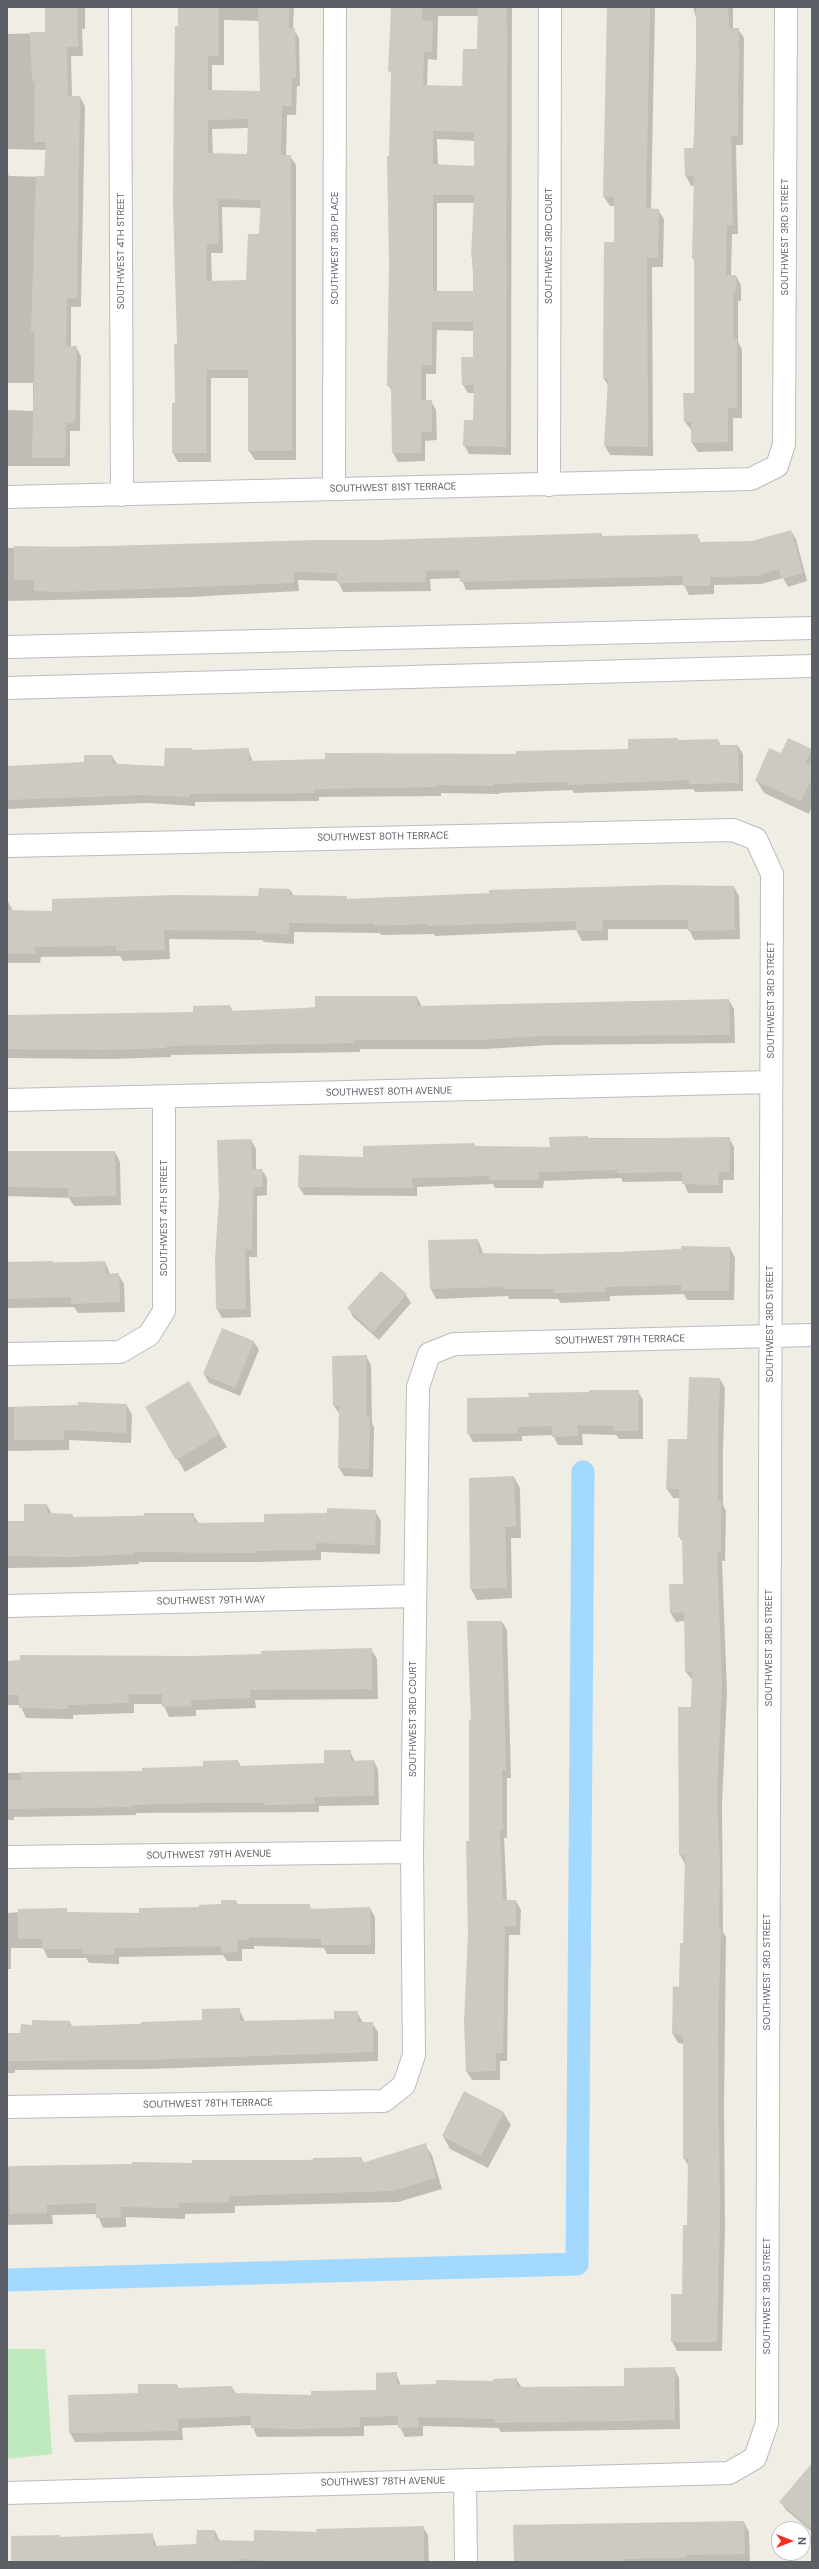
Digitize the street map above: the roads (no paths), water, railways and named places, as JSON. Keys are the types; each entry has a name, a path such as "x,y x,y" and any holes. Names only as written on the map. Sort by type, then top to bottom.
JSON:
{"street":[{"name":"SOUTHWEST 4TH STREET","path":"120,7 122,495"},
{"name":"SOUTHWEST 3RD PLACE","path":"334,489 335,7"},
{"name":"SOUTHWEST 3RD COURT","path":"549,485 550,7"},
{"name":"SOUTHWEST 3RD STREET","path":"777,466 784,444 786,7"},
{"name":"SOUTHWEST 81ST TERRACE","path":"7,497 751,479 777,466"},
{"path":"7,647 812,628"},
{"path":"7,688 812,666"},
{"name":"SOUTHWEST 80TH TERRACE","path":"7,846 733,830 756,839"},
{"name":"SOUTHWEST 3RD STREET","path":"755,2458 767,2424 772,874 756,839"},
{"name":"SOUTHWEST 80TH AVENUE","path":"7,1100 164,1098 771,1082"},
{"name":"SOUTHWEST 4TH STREET","path":"7,1354 120,1352 149,1335 164,1311 164,1098"},
{"name":"SOUTHWEST 79TH TERRACE","path":"429,1354 454,1344 812,1335"},
{"name":"SOUTHWEST 3RD COURT","path":"404,2085 414,2055 412,1852 414,1596 418,1387 429,1354"},
{"name":"SOUTHWEST 79TH WAY","path":"7,1606 414,1596"},
{"name":"SOUTHWEST 79TH AVENUE","path":"7,1857 412,1852"},
{"name":"SOUTHWEST 78TH TERRACE","path":"7,2108 384,2101 404,2085"},
{"name":"SOUTHWEST 78TH AVENUE","path":"7,2493 729,2473 755,2458"},
{"path":"465,2480 466,2562"}],"waterway":[{"path":"7,2280 577,2264 583,1472"}]}
